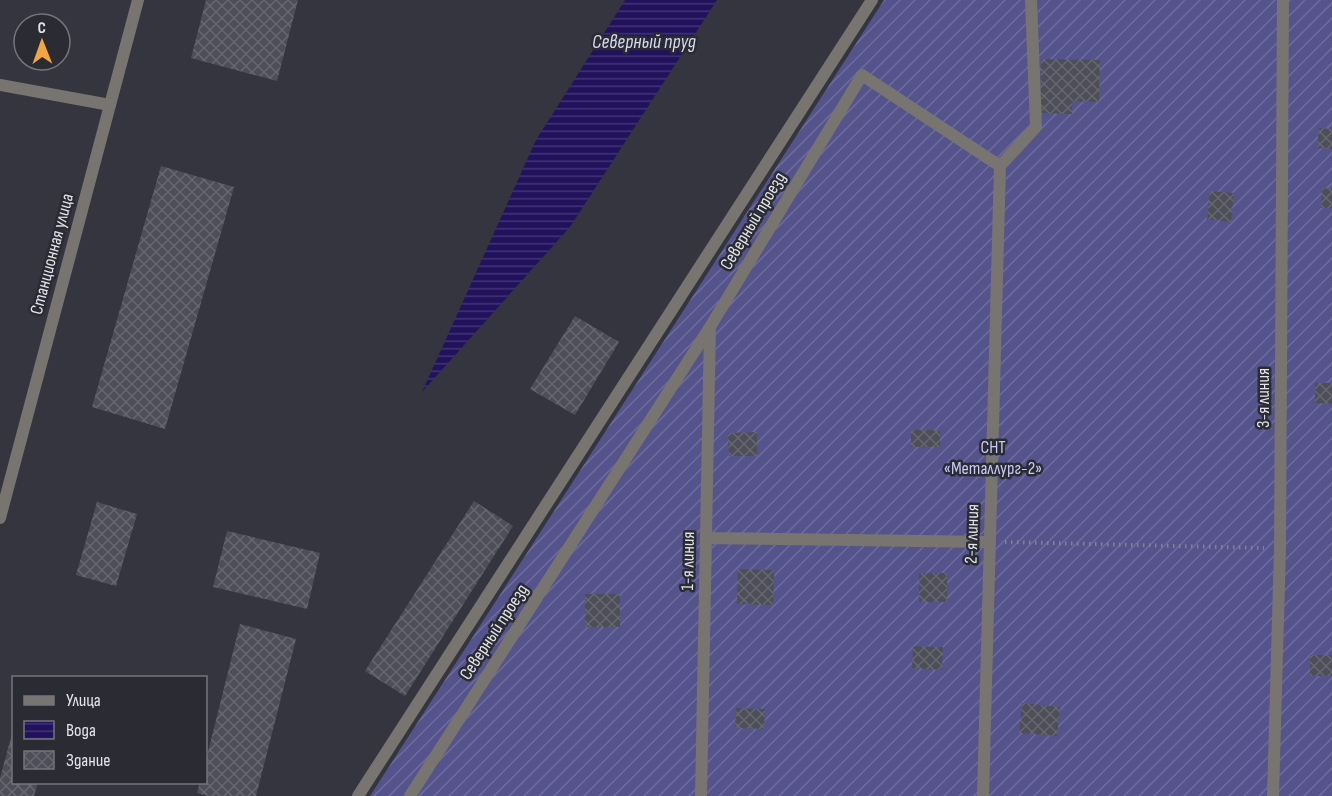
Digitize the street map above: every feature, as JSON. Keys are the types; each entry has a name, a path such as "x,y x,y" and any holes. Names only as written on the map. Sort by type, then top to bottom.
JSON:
{"street":[{"name":"Станционная улица","path":"0,518 138,0"},
{"name":"Северный проезд","path":"358,796 872,0"},
{"path":"1000,166 1035,127 1031,0"},
{"name":"3-я линия","path":"1273,796 1280,548 1283,0"},
{"name":"Северный проезд","path":"410,796 710,327 862,75 1000,166"},
{"path":"0,85 110,105"},
{"name":"2-я линия","path":"983,796 1000,166"},
{"name":"1-я линия","path":"701,796 710,327"},
{"path":"706,538 990,542"}],"path":[{"path":"990,542 1280,548"}],"green space":[{"name":"СНТ «Металлург-2»","path":"884,0 1332,0 1332,796 370,796"}],"water":[{"name":"Северный пруд","path":"625,0 717,0 570,227 422,392 536,140"}],"building":[{"path":"206,0 298,0 277,81 191,58"},
{"path":"1041,59 1100,60 1099,102 1072,101 1072,114 1040,113"},
{"path":"1319,128 1332,129 1332,149 1317,148"},
{"path":"161,166 234,187 165,429 92,407"},
{"path":"1322,188 1332,189 1332,208 1321,208"},
{"path":"1210,191 1234,193 1231,222 1207,219"},
{"path":"575,316 619,342 575,415 530,389"},
{"path":"1315,383 1332,383 1332,404 1315,403"},
{"path":"911,430 940,430 940,447 911,447"},
{"path":"757,432 757,456 729,456 728,433"},
{"path":"474,501 513,526 405,696 365,671"},
{"path":"97,502 137,514 116,586 76,575"},
{"path":"227,531 320,553 307,609 213,587"},
{"path":"738,569 774,570 773,605 737,604"},
{"path":"919,573 947,573 947,602 919,602"},
{"path":"585,594 620,594 620,627 585,627"},
{"path":"240,624 296,639 256,796 208,796 197,793 199,784 207,784 207,756"},
{"path":"913,646 943,647 942,670 912,668"},
{"path":"1310,655 1332,655 1332,676 1310,676"},
{"path":"1022,703 1060,707 1057,736 1019,733"},
{"path":"736,708 765,709 764,729 735,728"},
{"path":"12,734 12,784 37,784 34,796 0,796 0,778"}]}
